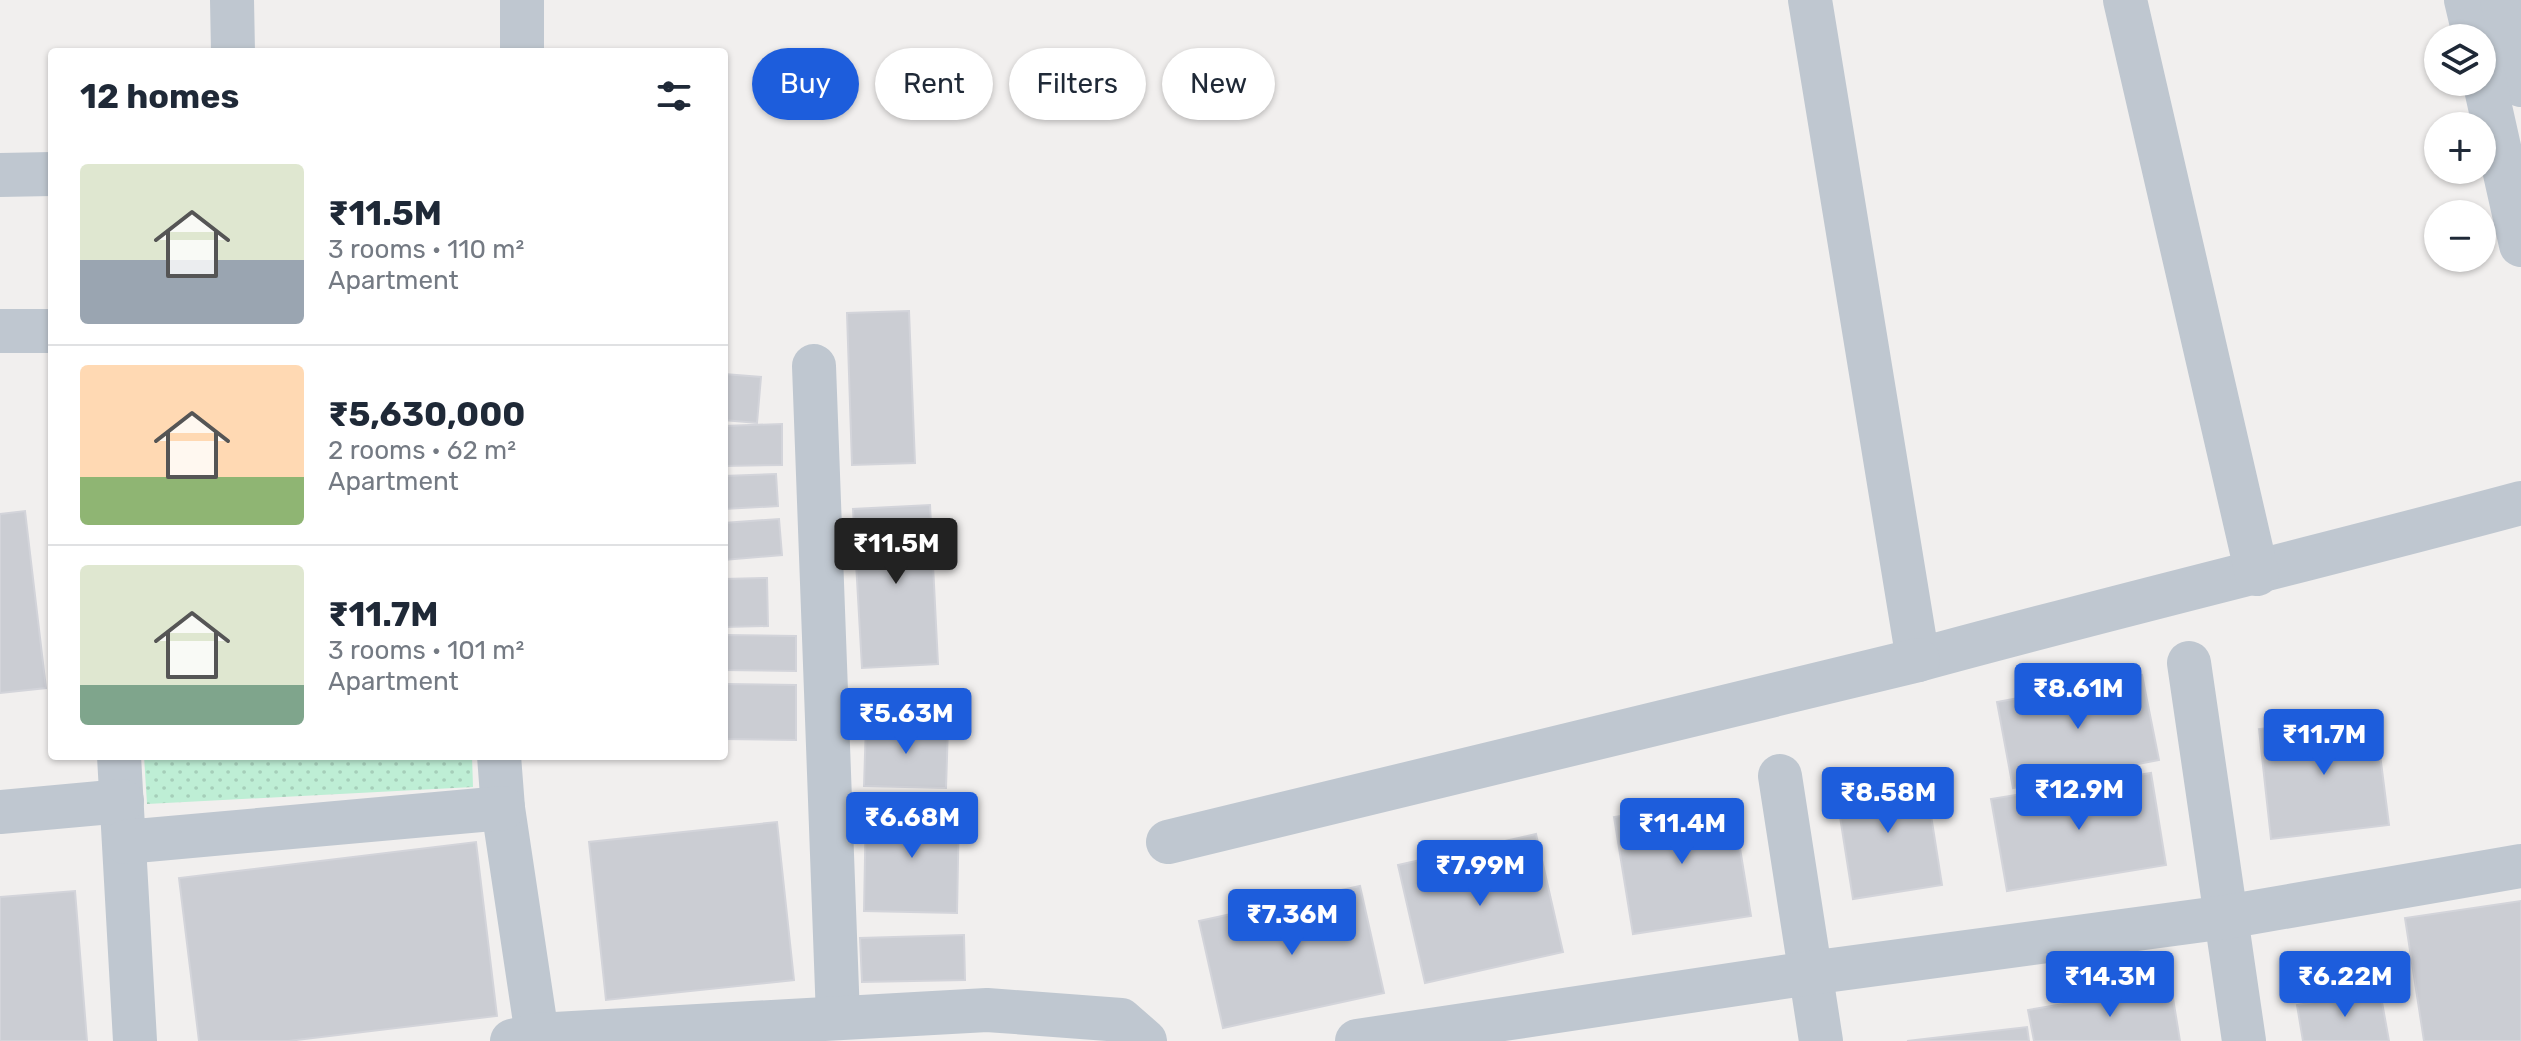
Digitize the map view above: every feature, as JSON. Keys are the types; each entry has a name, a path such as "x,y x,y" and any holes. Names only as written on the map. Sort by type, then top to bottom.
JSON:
{"street":[{"path":"232,0 233,48"},
{"path":"522,0 522,48"},
{"path":"1810,0 1918,660"},
{"path":"2125,0 2257,574"},
{"path":"2466,0 2472,24"},
{"path":"2502,0 2521,85"},
{"path":"2488,96 2521,245"},
{"path":"0,175 48,174"},
{"path":"0,331 48,331"},
{"path":"814,366 838,1017"},
{"path":"1168,842 1918,660 2165,593 2257,574 2521,503"},
{"path":"2189,663 2244,1041"},
{"path":"119,760 135,1041"},
{"path":"499,760 525,1039 987,1010 1121,1020 1145,1041"},
{"path":"1780,776 1821,1041"},
{"path":"0,812 123,821 503,808"},
{"path":"1357,1041 1810,973 2226,917 2521,866"}],"green space":[{"path":"144,760 472,760 473,787 147,804"}],"building":[{"path":"909,311 915,463 852,465 847,313"},
{"path":"728,374 761,377 757,423 728,420"},
{"path":"782,424 782,465 728,466 728,426"},
{"path":"776,474 778,506 728,509 728,476"},
{"path":"930,505 938,664 862,668 853,509"},
{"path":"25,511 46,688 0,693 0,514"},
{"path":"779,519 782,555 728,560 728,523"},
{"path":"767,578 768,626 728,627 728,579"},
{"path":"728,635 796,636 796,671 728,670"},
{"path":"2142,675 2159,760 2013,788 1997,702"},
{"path":"728,684 796,685 796,740 728,739"},
{"path":"2375,715 2389,825 2271,839 2259,729"},
{"path":"866,724 948,727 946,788 864,786"},
{"path":"1924,771 1942,885 1853,899 1835,785"},
{"path":"2151,773 2166,865 2007,891 1991,799"},
{"path":"1732,799 1751,916 1633,934 1614,817"},
{"path":"866,806 959,808 957,913 864,911"},
{"path":"777,822 794,980 606,1000 589,842"},
{"path":"1536,834 1563,952 1425,983 1398,865"},
{"path":"476,842 497,1016 288,1041 199,1041 179,878"},
{"path":"1360,886 1384,993 1223,1028 1199,921"},
{"path":"75,891 87,1041 0,1041 0,897"},
{"path":"2521,901 2521,1041 2424,1041 2405,918"},
{"path":"964,935 965,980 862,982 860,938"},
{"path":"2171,986 2180,1041 2034,1041 2028,1010"},
{"path":"2380,991 2389,1041 2303,1041 2297,1005"},
{"path":"2027,1027 2029,1041 1907,1041"}]}
